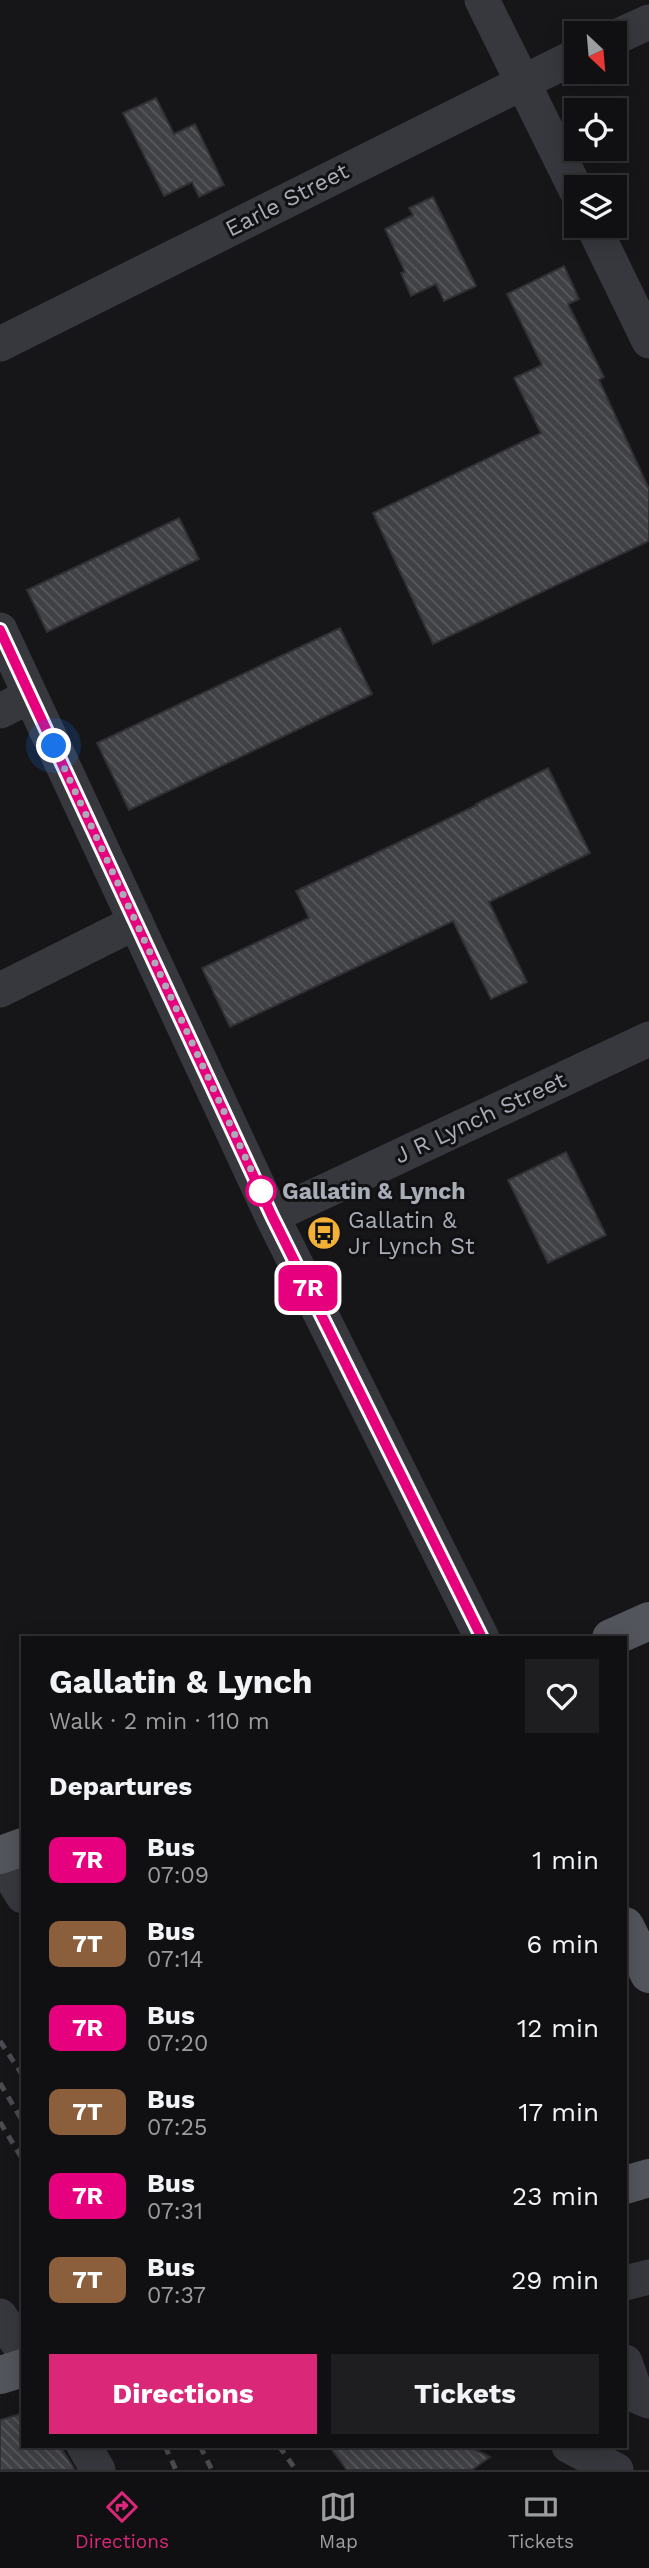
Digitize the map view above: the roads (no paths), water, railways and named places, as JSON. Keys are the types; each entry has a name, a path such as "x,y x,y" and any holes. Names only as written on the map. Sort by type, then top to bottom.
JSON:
{"main road":[{"path":"615,1636 649,1621"},
{"path":"0,1857 21,1848"},
{"path":"627,1930 649,1974"},
{"path":"627,2184 649,2178"},
{"path":"0,2375 21,2369"}],"street":[{"path":"482,0 569,175"},
{"path":"627,32 649,22"},
{"name":"Earle Street","path":"0,344 564,62"},
{"path":"599,238 649,341"},
{"path":"0,630 15,703 136,922 272,1216 481,1636"},
{"path":"0,990 136,922"},
{"name":"J R Lynch Street","path":"272,1216 649,1039"},
{"path":"0,1857 21,1893"},
{"path":"627,2282 649,2277"},
{"path":"0,2316 21,2348"},
{"path":"627,2368 637,2396 649,2401"},
{"path":"84,2448 99,2470"},
{"path":"573,2448 616,2470"}],"railway":[{"path":"0,2041 21,2073"},
{"path":"0,2083 21,2119"},
{"path":"0,2122 21,2157"},
{"path":"166,2448 176,2470"},
{"path":"201,2448 212,2470"},
{"path":"280,2448 296,2470"}],"place":[{"name":"Gallatin & Lynch","path":"261,1191"},
{"name":"Gallatin & Jr Lynch St","path":"324,1233"}]}
